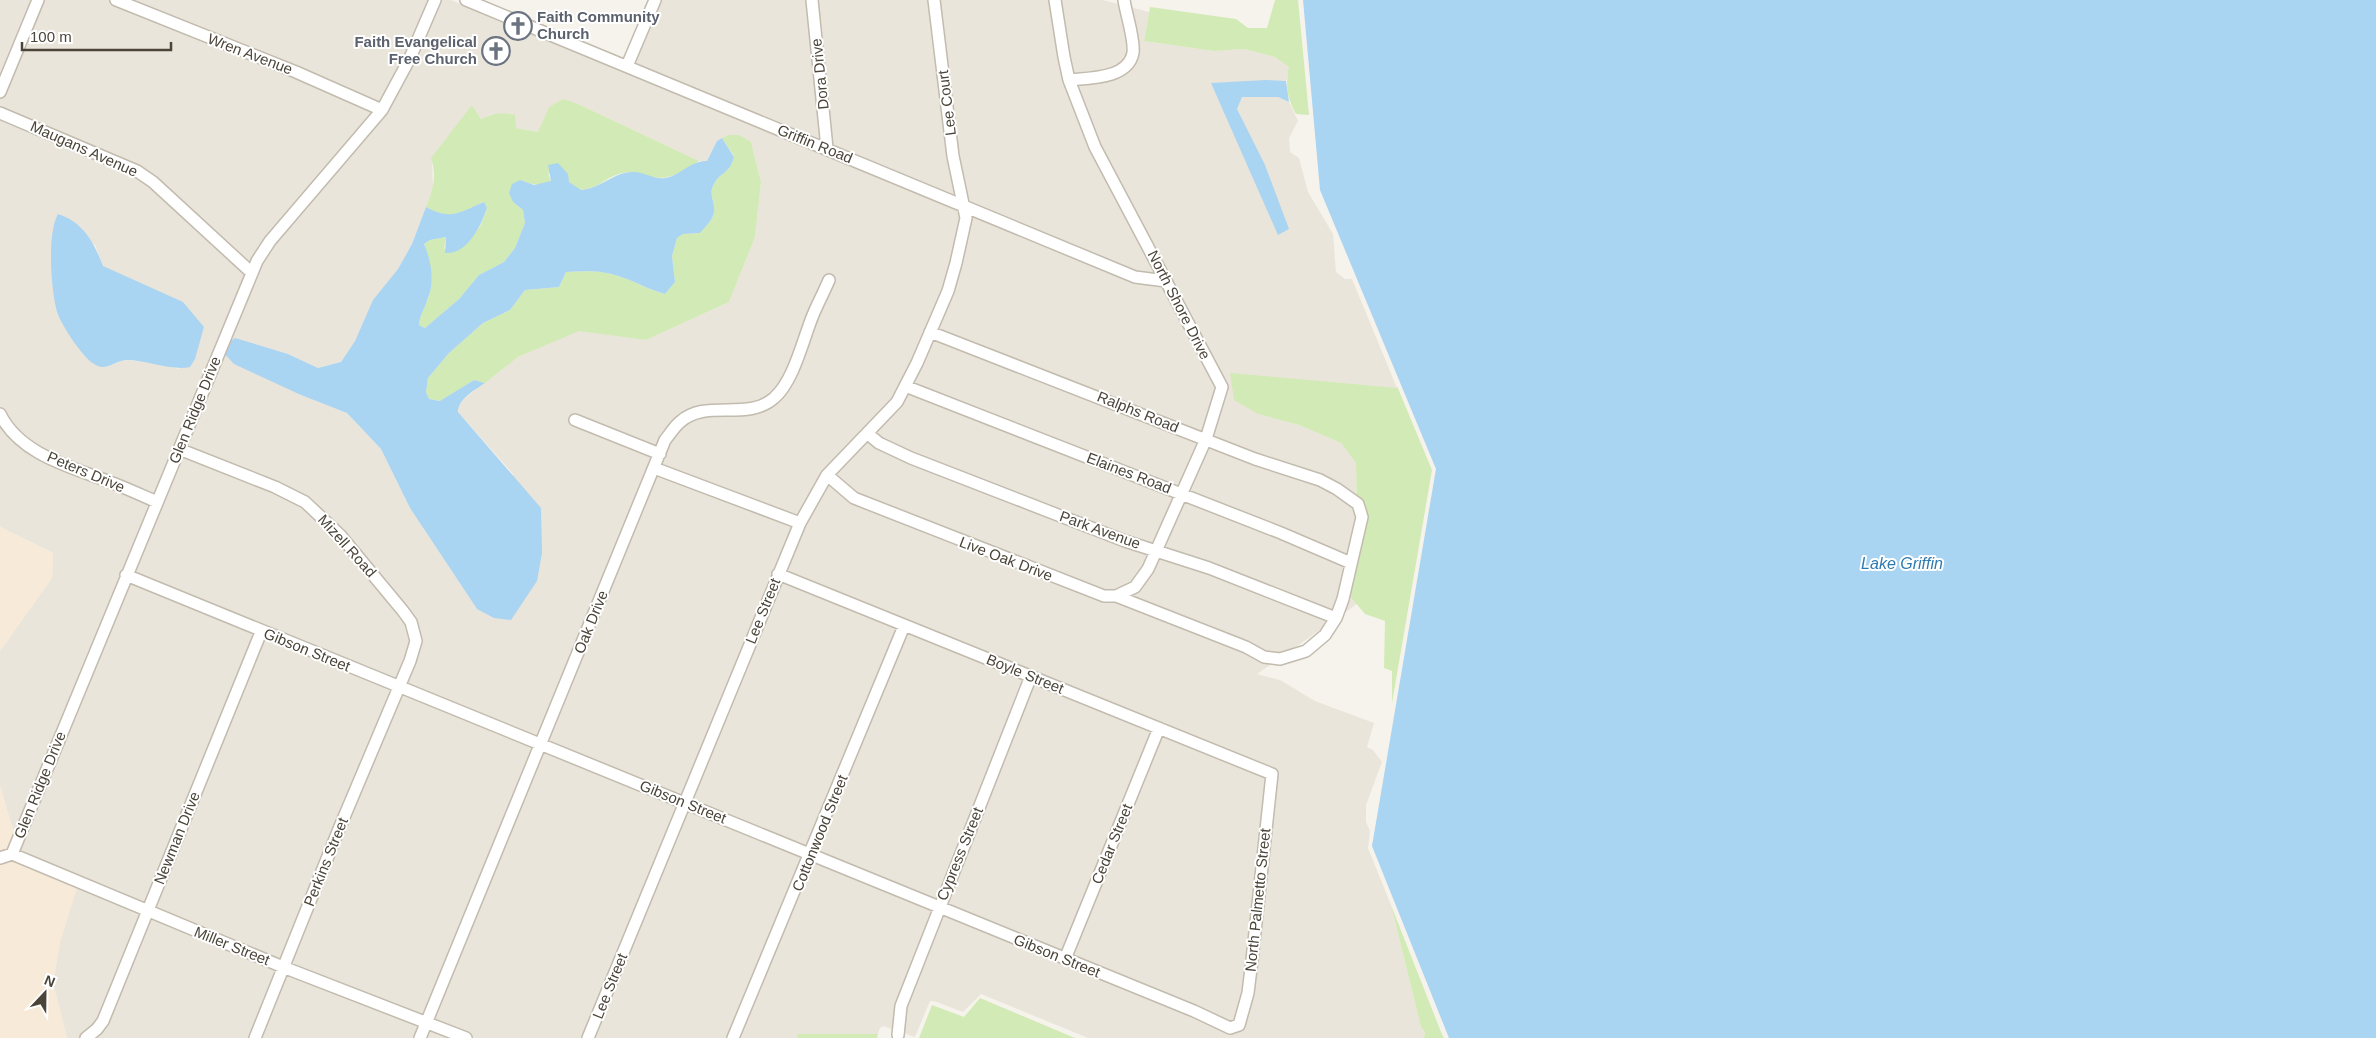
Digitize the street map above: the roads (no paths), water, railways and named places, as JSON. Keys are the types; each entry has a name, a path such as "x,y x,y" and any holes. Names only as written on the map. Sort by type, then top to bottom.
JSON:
{"street":[{"path":"0,92 38,0"},
{"name":"Wren Avenue","path":"116,0 296,72 382,110"},
{"name":"Glen Ridge Drive","path":"12,854 252,273 270,241 382,110 410,58 435,0"},
{"name":"Griffin Road","path":"466,0 1135,277 1166,281"},
{"path":"627,66 654,0"},
{"name":"Dora Drive","path":"812,0 827,148"},
{"name":"Lee Court","path":"934,0 953,156 962,206"},
{"name":"North Shore Drive","path":"1055,0 1069,80 1095,147 1222,387 1206,439 1157,551 1142,579 1126,593 1116,596"},
{"path":"1069,80 1112,74 1120,71 1131,59 1132,44 1124,0"},
{"name":"Maugans Avenue","path":"0,113 137,171 153,182 252,273"},
{"name":"Lee Street","path":"588,1038 800,523 827,475 897,402 930,332 948,291 956,263 966,218 962,206"},
{"name":"Oak Drive","path":"420,1038 654,468 673,429 680,421 692,415 706,411 757,408 775,398 787,382 813,314 829,280"},
{"name":"Ralphs Road","path":"930,332 1206,439 1320,480 1345,494 1358,504 1362,518 1351,563"},
{"name":"Elaines Road","path":"905,386 1182,494 1351,563"},
{"name":"Peters Drive","path":"0,414 18,439 41,453 156,502"},
{"path":"574,420 660,454"},
{"name":"Park Avenue","path":"868,434 879,443 911,458 1157,551 1209,568 1336,618"},
{"name":"Mizell Road","path":"179,449 291,494 305,502 340,534 411,622 415,648 400,688"},
{"path":"654,468 800,523"},
{"name":"Live Oak Drive","path":"827,475 854,498 1104,596 1116,596 1264,657 1280,659 1306,651 1316,645 1336,618"},
{"path":"1336,618 1351,563"},
{"name":"Boyle Street","path":"778,574 1272,774"},
{"name":"Gibson Street","path":"126,576 1230,1028 1239,1026"},
{"name":"Cottonwood Street","path":"733,1038 811,855 904,626"},
{"name":"Newman Drive","path":"86,1038 98,1029 103,1021 262,632"},
{"name":"Cypress Street","path":"898,1035 901,1006 938,907 1031,676"},
{"name":"Perkins Street","path":"255,1038 339,829 400,688"},
{"name":"Cedar Street","path":"1064,959 1159,728"},
{"name":"North Palmetto Street","path":"1239,1026 1248,993 1272,774"},
{"path":"0,858 12,854"},
{"name":"Miller Street","path":"12,854 147,911 466,1038"}],"water":[{"name":"Lake Griffin","path":"1303,0 2376,0 2376,1038 1449,1038 1372,846 1436,469 1320,190"},
{"path":"1266,80 1286,81 1289,102 1278,97 1242,97 1237,109 1265,165 1289,229 1278,235 1211,83"},
{"path":"722,138 734,157 730,167 719,177 713,187 714,215 700,233 683,234 677,238 672,256 675,282 665,294 607,273 587,271 566,272 559,287 525,290 510,310 483,323 449,353 428,378 426,392 429,399 440,401 474,380 485,383 464,399 458,412 541,508 542,553 537,581 511,620 494,618 477,609 410,508 381,449 347,413 301,395 234,364 220,349 235,338 288,354 318,368 341,362 355,341 373,300 398,269 412,244 426,207 442,214 455,214 484,202 487,208 477,231 460,249 445,253 446,237 430,240 424,244 429,257 432,278 430,292 421,314 419,325 425,328 459,299 479,275 504,262 515,248 525,223 523,210 513,202 509,193 512,184 520,180 534,185 551,181 548,165 558,163 568,174 569,182 581,190 589,189 627,172 638,172 657,178 670,177 691,165 707,161 717,141"},
{"path":"58,214 81,228 96,249 103,266 183,302 204,327 195,359 190,367 175,368 126,360 102,367 94,364 84,355 61,321 54,298 51,246 52,234"}],"place":[{"name":"Faith Community Church","path":"518,26"},
{"name":"Faith Evangelical Free Church","path":"496,51"}]}
